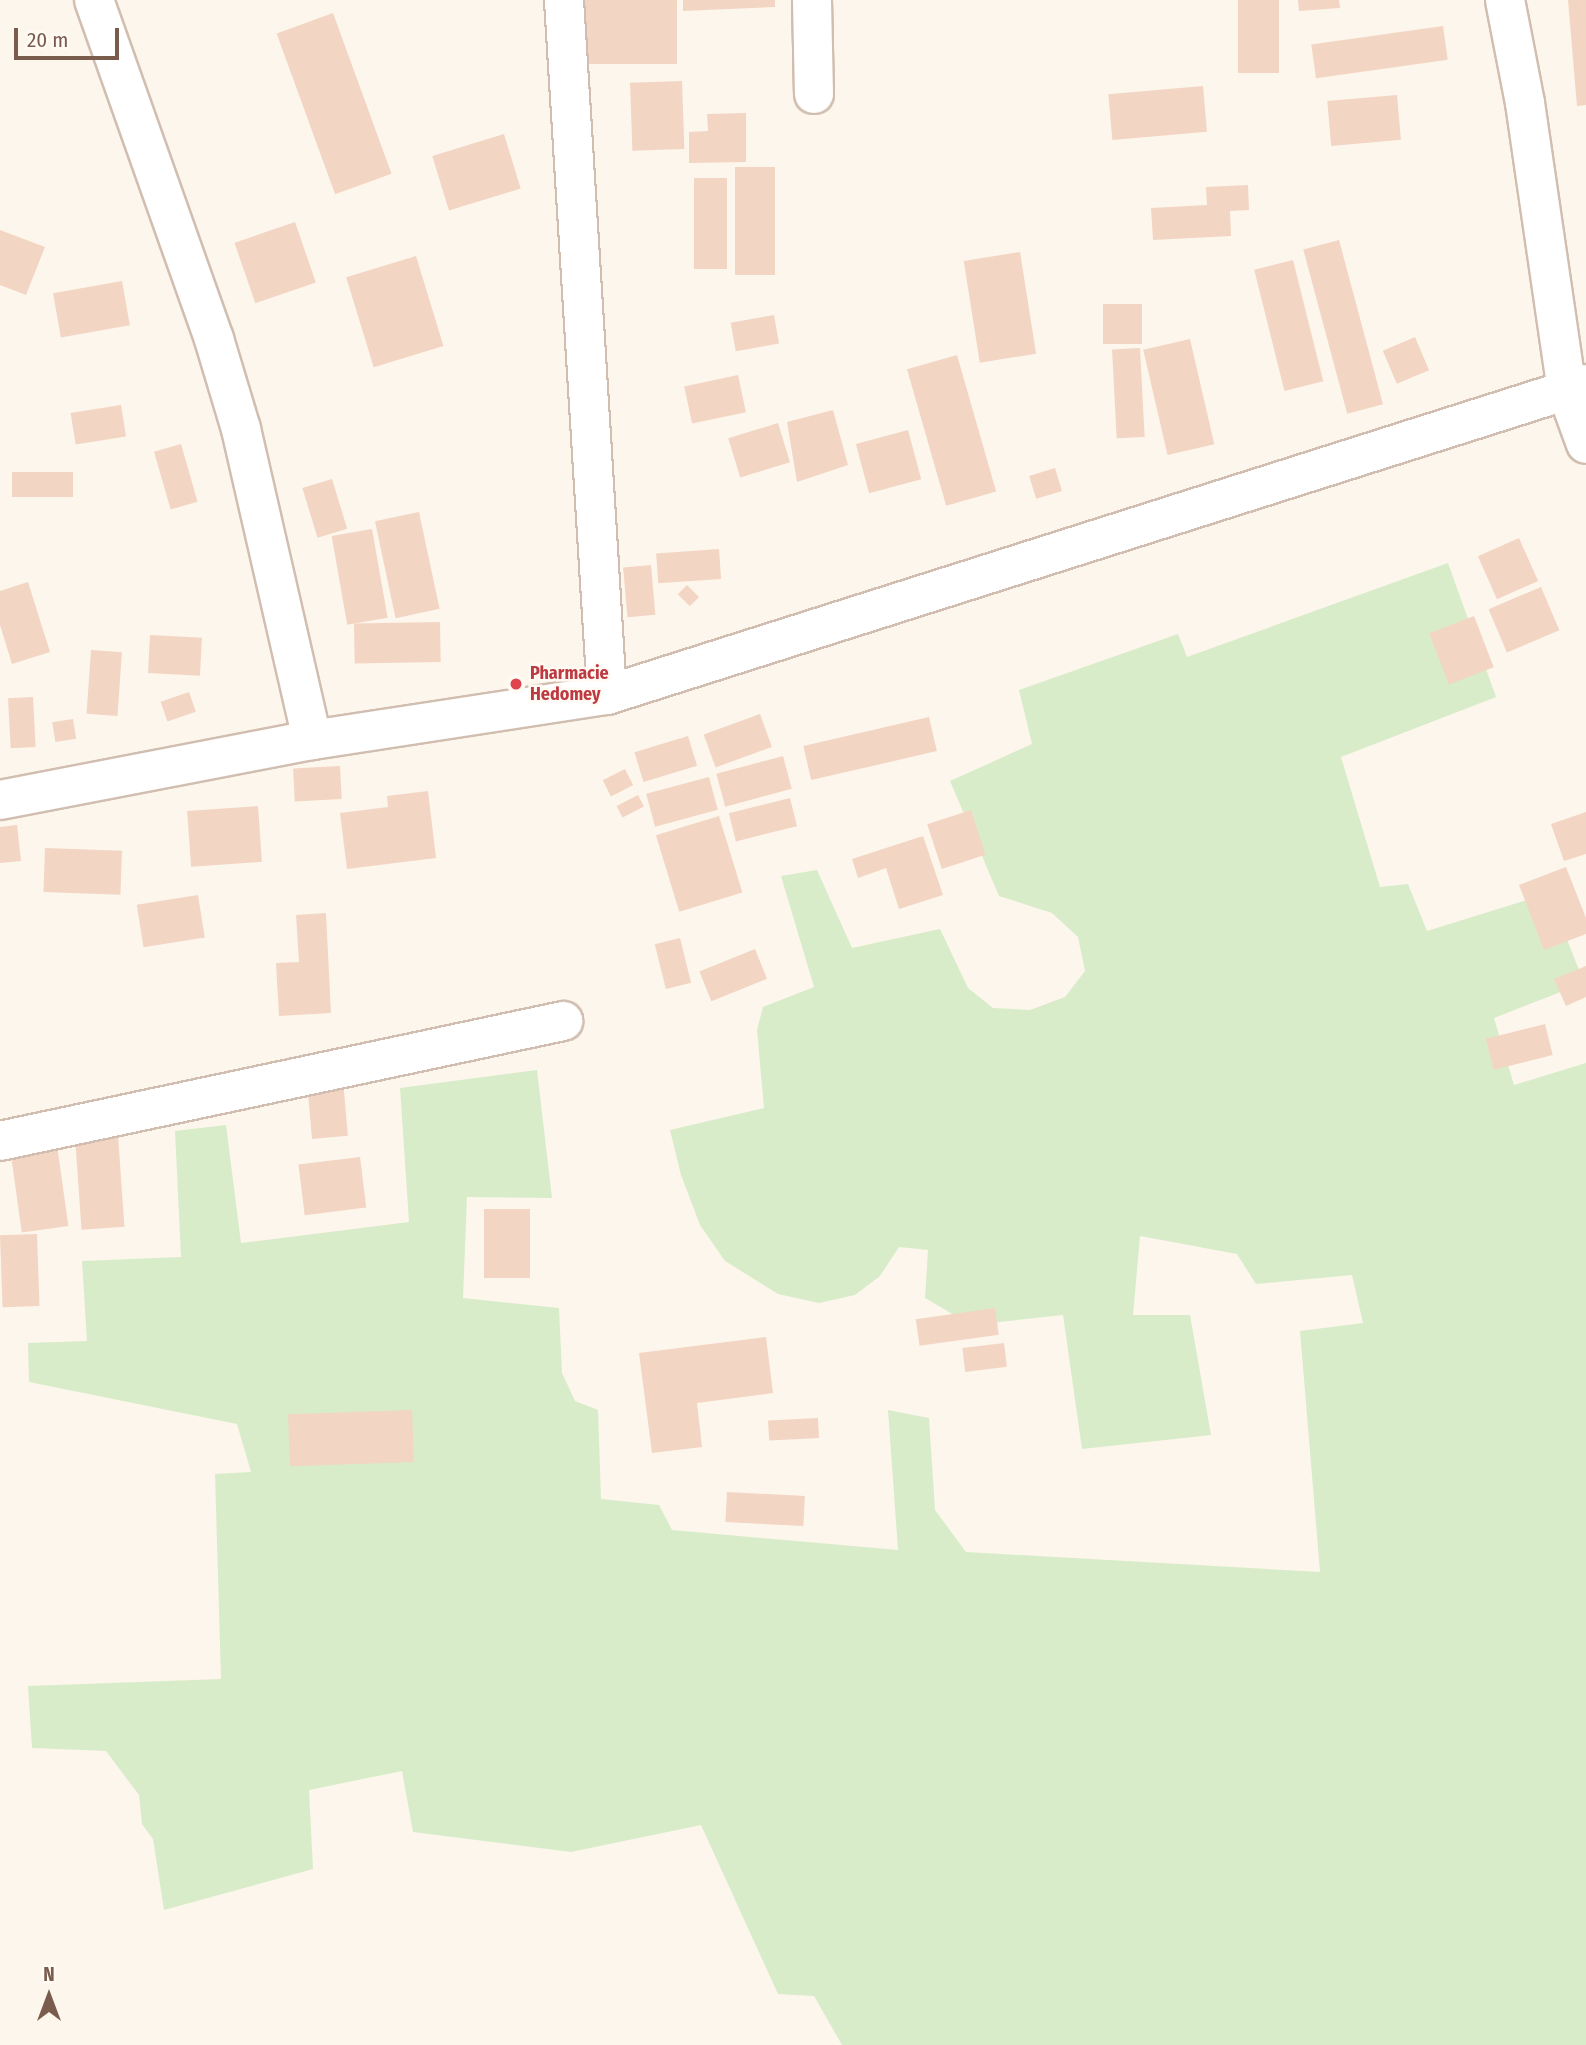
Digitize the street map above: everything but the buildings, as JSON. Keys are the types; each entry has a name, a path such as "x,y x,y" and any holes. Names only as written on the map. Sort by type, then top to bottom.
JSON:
{"street":[{"path":"94,0 214,339 242,429 312,740"},
{"path":"564,0 607,695"},
{"path":"812,0 814,94"},
{"path":"1505,0 1586,444"},
{"path":"0,800 312,740 607,695 1577,388"},
{"path":"0,1140 564,1021"}],"green space":[{"path":"1448,563 1496,697 1341,757 1380,887 1408,884 1427,931 1549,893 1584,983 1494,1018 1514,1085 1586,1063 1586,2045 842,2045 814,1996 778,1994 701,1825 571,1852 413,1832 402,1771 309,1790 313,1869 164,1910 153,1839 142,1824 139,1795 106,1751 32,1748 28,1686 221,1679 215,1474 251,1472 237,1424 29,1382 28,1343 87,1341 82,1261 181,1257 175,1131 226,1125 241,1243 409,1222 400,1088 537,1070 552,1198 467,1197 463,1298 559,1308 562,1373 575,1401 598,1410 601,1499 659,1505 672,1530 898,1550 888,1410 929,1418 935,1510 966,1552 1320,1572 1300,1331 1363,1323 1352,1275 1256,1284 1237,1254 1140,1236 1133,1315 1190,1315 1211,1435 1082,1449 1063,1315 971,1325 925,1298 928,1250 899,1247 880,1276 855,1295 819,1303 778,1294 725,1261 700,1225 681,1175 670,1130 764,1108 757,1030 763,1007 814,987 781,876 817,870 852,948 940,929 968,988 993,1008 1030,1010 1065,997 1085,971 1078,937 1052,913 999,896 950,781 1032,744 1019,690 1178,634 1187,657"}],"place":[{"name":"Pharmacie Hedomey","path":"516,684"}]}
